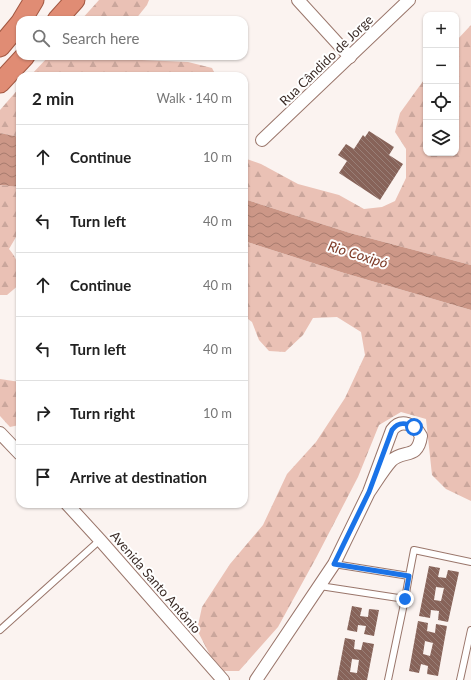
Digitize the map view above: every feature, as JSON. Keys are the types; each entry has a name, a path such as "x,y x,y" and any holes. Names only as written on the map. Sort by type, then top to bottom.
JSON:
{"highway":[{"path":"24,16 34,0"},
{"path":"61,16 76,0"},
{"path":"0,47 16,28"},
{"path":"5,78 21,60"}],"street":[{"path":"298,0 350,57"},
{"name":"Rua Cândido de Jorge","path":"262,140 409,0"},
{"path":"256,680 334,564 369,492 392,430 396,425 402,423 414,427 419,431 421,436 417,448 413,452 393,459 369,492"},
{"path":"0,433 16,450"},
{"name":"Avenida Santo Antônio","path":"71,508 223,680"}],"lane":[{"path":"0,630 100,540"},
{"path":"388,680 414,550 471,562"},
{"path":"334,564 409,576"},
{"path":"319,586 405,599"},
{"path":"460,680 471,630"}],"green space":[{"path":"99,0 149,0 138,16 85,16"},
{"path":"471,25 471,265 350,233 248,200 248,159 261,164 298,184 339,195 364,209 382,207 395,201 406,178 406,149 395,132 400,113 423,81 423,156 459,156 459,38"},
{"path":"45,60 142,60 188,62 212,68 214,72 34,72"},
{"path":"16,92 16,136 0,133 0,110"},
{"path":"0,185 16,187 16,237 9,249 16,260 16,287 7,295 0,295"},
{"path":"248,242 344,273 471,310 471,501 446,489 432,475 426,419 401,412 379,425 358,477 278,627 239,671 224,671 210,655 197,630 202,607 230,564 263,525 287,474 316,442 345,398 365,355 361,332 337,317 313,318 303,335 285,352 269,351 259,340 252,322 248,319"},
{"path":"0,379 16,381 16,426 10,427 0,416"}],"water":[{"path":"0,133 16,136 16,187 0,185"},
{"name":"Rio Coxipó","path":"248,200 350,233 471,265 471,310 344,273 248,242"}],"building":[{"path":"369,131 394,147 389,155 403,164 380,200 339,173 347,161 338,155 346,144 354,149 363,135 365,137"},
{"path":"429,566 440,568 438,577 446,578 448,570 459,572 448,622 438,620 439,611 431,610 430,618 419,616","holes":["436,587 444,588 441,601 434,600"]},
{"path":"352,606 362,608 360,616 368,617 369,609 379,610 374,636 364,634 366,626 358,625 357,632 347,630"},
{"path":"418,621 428,623 427,631 435,633 436,624 447,626 438,676 427,674 428,666 421,664 419,673 409,671","holes":["425,641 433,643 430,656 423,654"]},
{"path":"345,638 355,640 354,649 361,650 363,642 374,644 367,680 337,680","holes":["352,659 359,660 357,673 350,672"]}],"route":[{"path":"405,599 409,576 334,564 369,492 392,430 396,425 402,423 409,424 414,427"}]}
